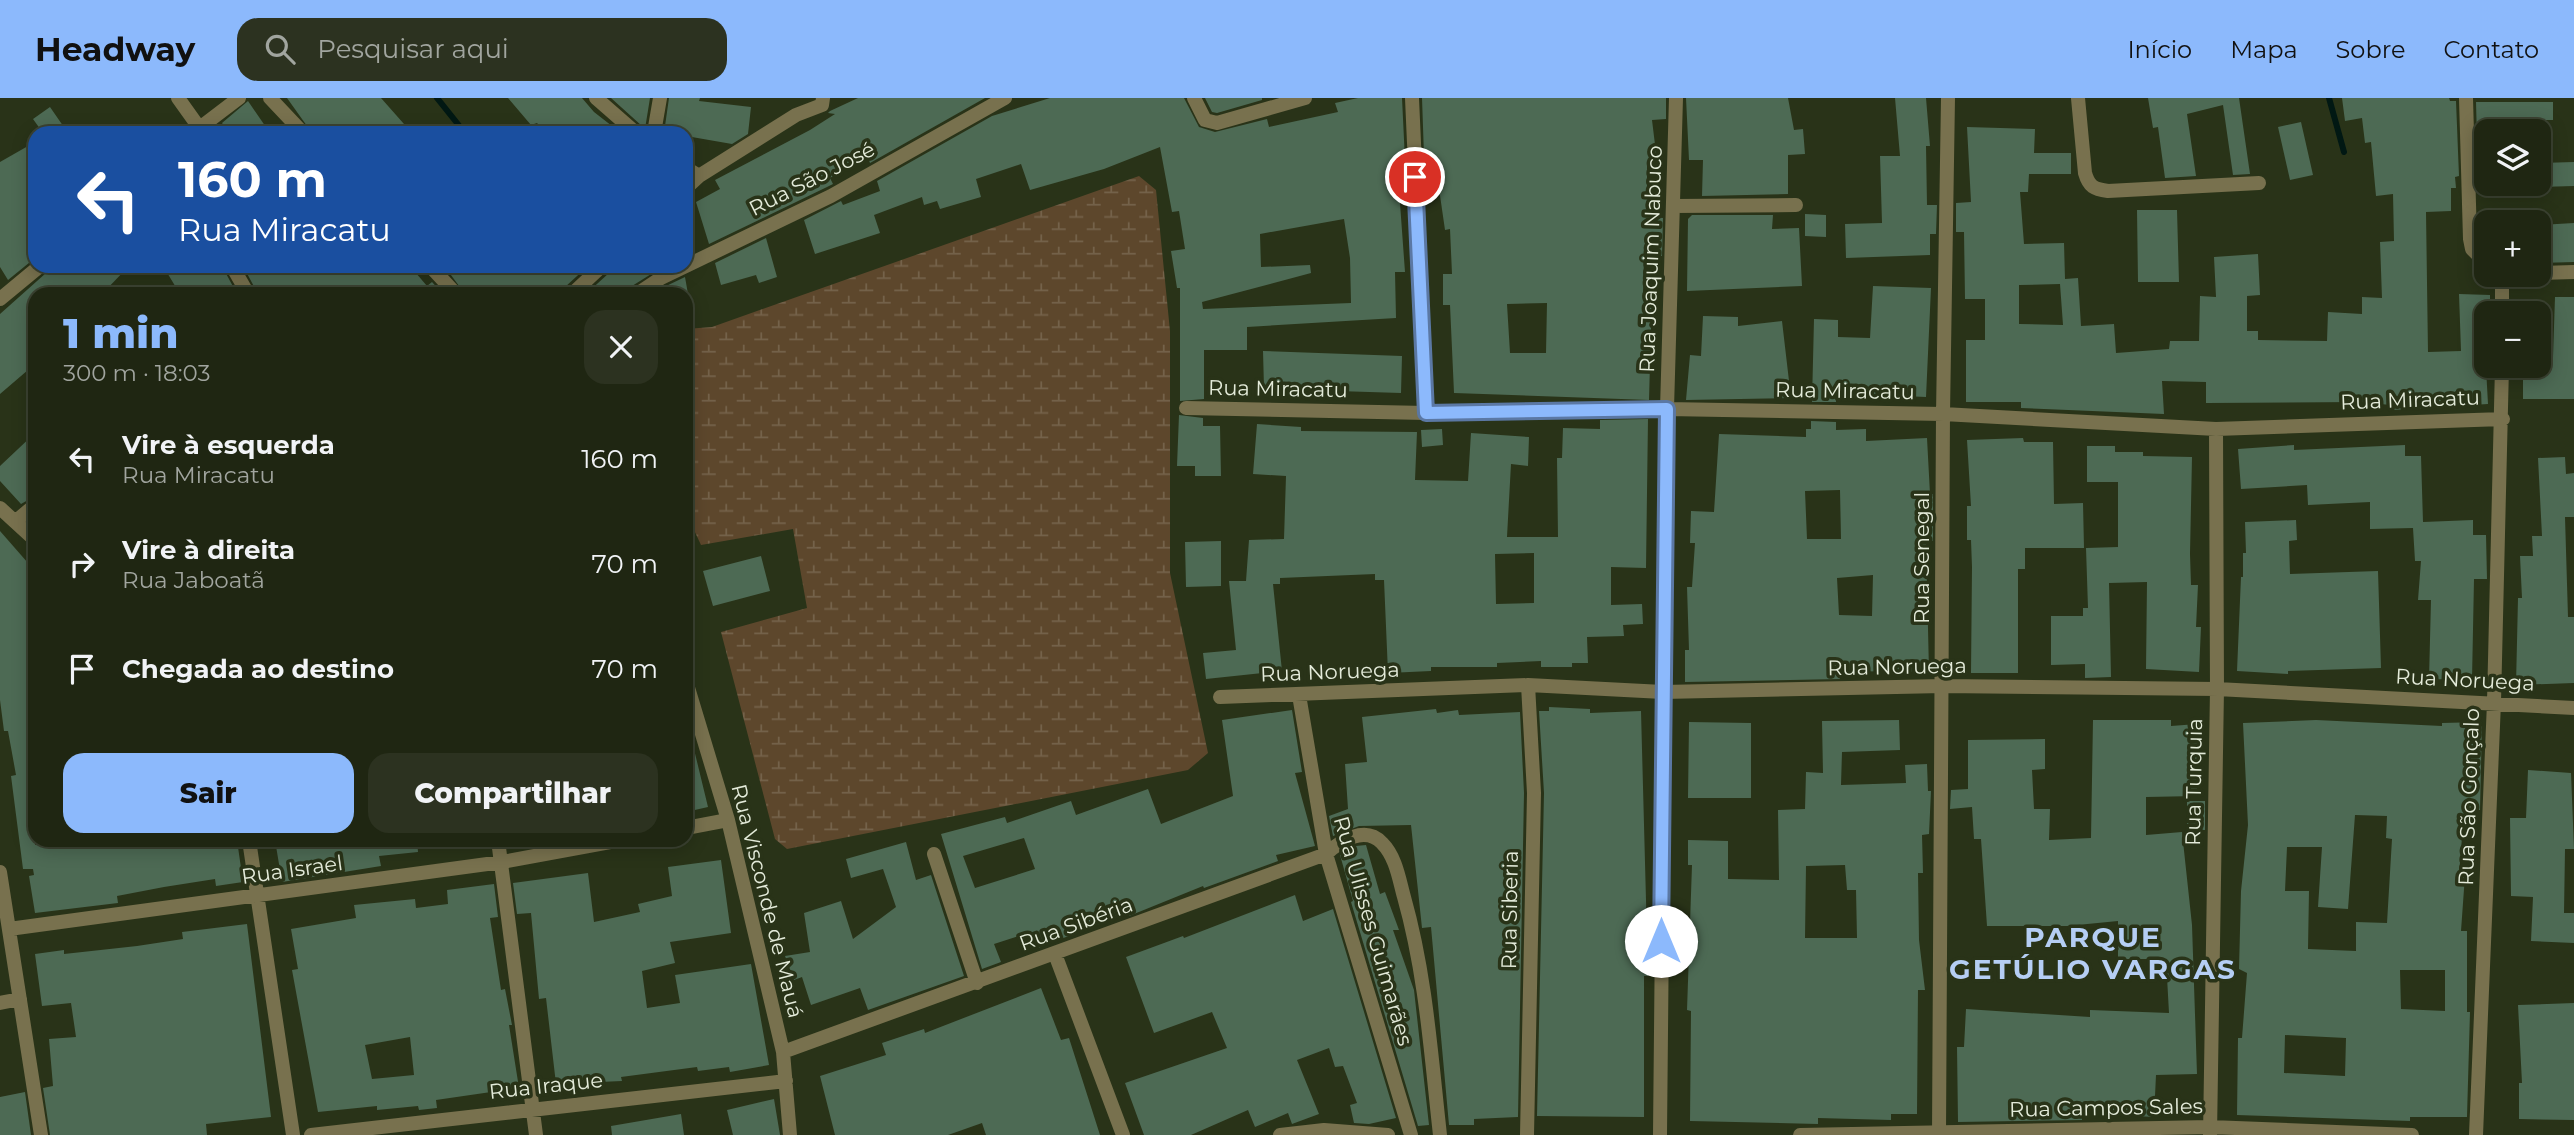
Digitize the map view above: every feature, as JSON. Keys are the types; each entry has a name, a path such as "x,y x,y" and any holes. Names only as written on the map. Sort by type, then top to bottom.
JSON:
{"street":[{"path":"178,98 195,126"},
{"path":"204,126 239,98"},
{"path":"270,98 296,126"},
{"path":"596,98 628,126"},
{"path":"655,126 660,98"},
{"path":"693,182 796,115 837,98"},
{"name":"Rua São José","path":"693,263 831,196 1005,98"},
{"path":"1194,98 1205,120 1227,121 1305,98"},
{"path":"1412,98 1426,413"},
{"name":"Rua Joaquim Nabuco","path":"1660,1135 1667,409 1676,98"},
{"path":"2078,98 2085,173 2094,188 2108,191 2259,183"},
{"path":"2466,98 2470,239 2474,251"},
{"name":"Rua Senegal","path":"1939,1134 1943,414 1948,103"},
{"path":"693,172 699,176"},
{"path":"1674,206 1796,205"},
{"path":"2551,273 2574,272"},
{"path":"0,299 32,273"},
{"path":"436,273 450,287"},
{"path":"580,287 594,273"},
{"name":"Rua São José","path":"648,287 671,273"},
{"name":"Rua São Gonçalo","path":"2476,1135 2494,702 2502,378"},
{"name":"Rua Miracatu","path":"1186,408 1426,413 1667,409 1943,414 2216,429 2503,419"},
{"name":"Rua Turquia","path":"2210,1131 2217,689 2216,429"},
{"path":"0,509 28,533"},
{"path":"16,521 28,511"},
{"name":"Rua Noruega","path":"1220,697 1528,685 1663,692 1943,686 2217,689 2574,708"},
{"name":"Rua Siberia","path":"1527,1135 1534,793 1528,685"},
{"name":"Rua Ulisses Guimarães","path":"1298,695 1326,854 1411,1135"},
{"name":"Rua Visconde de Mauá","path":"693,704 728,820 783,1052 790,1135"},
{"path":"693,827 728,820"},
{"name":"Rua Sibéria","path":"783,1052 1326,854 1340,841 1361,836 1381,841 1394,863 1413,927 1424,986 1440,1135"},
{"path":"250,847 293,1135"},
{"path":"499,847 536,1135"},
{"name":"Rua Israel","path":"9,929 502,862 583,847"},
{"path":"934,854 977,983"},
{"path":"0,872 41,1135"},
{"path":"1055,954 1124,1135"},
{"path":"0,1003 20,999"},
{"name":"Rua Iraque","path":"311,1135 532,1108 786,1082"},
{"path":"1280,1135 1324,1130 1388,1135"},
{"name":"Rua Campos Sales","path":"1800,1135 2210,1131 2413,1135"}],"green space":[{"path":"1139,176 1156,190 1170,331 1170,573 1208,753 1188,770 787,849 775,839 721,632 807,608 793,529 701,545 693,528 693,328 712,327"}],"building":[{"path":"287,98 381,98 404,124 402,126 307,126"},
{"path":"508,98 582,98 612,126 540,126 537,123 531,125"},
{"path":"611,98 650,98 645,126 642,126"},
{"path":"669,98 700,98 699,101 751,107 748,134 732,144 693,137 693,126 665,126"},
{"path":"858,98 985,98 870,163 867,155 830,178 833,184 709,244 696,202 720,189 715,180 810,130 835,114 828,113 830,111"},
{"path":"1050,98 1184,98 1199,127 1215,132 1267,119 1269,127 1338,112 1335,103 1358,98 1402,98 1405,160 1397,162 1405,272 1395,272 1396,318 1247,327 1247,350 1204,350 1204,399 1180,401 1180,288 1177,288 1171,251 1185,249 1179,211 1172,212 1160,147 1104,169 1030,190 1021,164 976,179 981,197 940,209 937,201 924,205 922,197 874,215 880,233 815,254 804,220 841,201 843,205 880,191 877,181 992,116","holes":["1344,219 1350,258 1351,303 1203,309 1202,302 1311,273 1310,265 1261,267 1260,234"]},
{"path":"1205,98 1262,100 1217,113 1212,112"},
{"path":"1422,98 1666,98 1666,119 1652,120 1657,161 1647,163 1647,198 1655,199 1654,217 1663,218 1662,256 1644,256 1643,292 1652,292 1649,400 1454,393 1450,305 1443,305 1443,274 1452,274 1450,229 1445,230 1434,154 1424,156","holes":["1547,303 1546,353 1510,353 1507,304"]},
{"path":"1686,98 1788,98 1794,130 1803,129 1805,154 1788,155 1788,194 1702,196 1703,160 1689,160"},
{"path":"1895,98 1926,98 1930,146 1926,146 1927,205 1937,205 1936,234 1930,234 1930,255 1846,258 1845,224 1882,223 1880,156 1900,156"},
{"path":"2148,98 2239,98 2250,174 2233,175 2223,105 2187,114 2196,176 2165,178 2158,127 2153,128"},
{"path":"2342,98 2449,98 2450,101 2456,101 2459,176 2455,177 2456,188 2451,188 2451,211 2426,212 2428,352 2461,351 2459,294 2490,295 2490,301 2474,301 2474,378 2487,378 2488,404 2392,410 2391,405 2359,402 2206,403 2206,382 2162,381 2164,414 2021,408 2021,402 1966,402 1966,340 1985,340 1985,299 1965,299 1964,232 1956,232 1956,203 1971,202 1967,127 2035,129 2034,153 2071,153 2071,174 2029,174 2028,192 2020,192 2024,244 2064,243 2065,279 2078,278 2081,326 2114,324 2116,353 2169,349 2170,341 2199,341 2200,296 2216,297 2214,257 2258,254 2260,295 2247,296 2247,331 2258,331 2258,340 2327,341 2328,312 2362,314 2362,297 2382,298 2380,242 2394,241 2393,194 2376,196 2371,142 2365,143 2362,118 2345,121","holes":["2060,284 2063,325 2019,324 2019,285"]},
{"path":"248,101 265,126 224,126 222,123"},
{"path":"2476,102 2553,102 2553,120 2476,119"},
{"path":"50,107 63,126 38,126 33,119"},
{"path":"2301,122 2313,175 2290,180 2278,127"},
{"path":"28,146 28,264 8,280 0,267 0,162"},
{"path":"2574,162 2574,186 2551,187 2551,163"},
{"path":"2137,210 2177,210 2179,282 2138,282"},
{"path":"1805,214 1826,215 1826,237 1805,236"},
{"path":"1692,215 1773,215 1772,229 1799,228 1802,286 1687,291 1688,219"},
{"path":"2574,223 2574,262 2551,263 2551,224"},
{"path":"766,238 777,277 759,283 756,275 721,285 715,263"},
{"path":"46,273 122,273 109,287 30,287"},
{"path":"167,273 226,273 233,287 176,287"},
{"path":"247,273 416,273 427,286 432,282 437,287 254,287"},
{"path":"449,273 580,273 565,287 460,287"},
{"path":"609,273 653,273 631,287 594,287"},
{"path":"685,277 687,287 664,287"},
{"path":"1873,286 1931,288 1926,397 1836,393 1836,402 1812,402 1814,319 1838,320 1838,337 1870,338"},
{"path":"28,289 28,370 0,394 0,314"},
{"path":"2555,297 2574,297 2574,399 2523,399 2523,378 2551,378"},
{"path":"1703,316 1738,317 1738,326 1782,321 1791,398 1686,400 1690,355 1701,356"},
{"path":"1263,351 1402,356 1401,393 1305,390 1305,387 1264,388"},
{"path":"1179,415 1203,418 1203,426 1220,426 1221,476 1195,476 1195,466 1177,466"},
{"path":"1648,419 1646,568 1611,567 1611,605 1642,604 1643,624 1623,625 1624,636 1587,637 1588,663 1572,663 1572,667 1541,667 1541,661 1497,663 1497,667 1431,667 1431,671 1388,673 1384,580 1375,580 1375,574 1280,578 1280,584 1273,584 1282,671 1206,679 1203,653 1236,650 1229,581 1246,581 1249,540 1284,539 1286,476 1253,474 1257,424 1301,427 1301,431 1417,432 1415,480 1468,481 1471,433 1529,437 1528,466 1511,464 1507,537 1558,537 1557,458 1562,458 1563,428 1600,429 1600,420","holes":["1534,553 1534,603 1496,604 1495,554"]},
{"path":"1811,421 1836,422 1836,430 1866,429 1866,441 1927,438 1930,494 1933,494 1933,541 1926,541 1929,672 1840,671 1840,679 1685,682 1685,650 1689,650 1687,587 1692,587 1695,543 1690,543 1691,511 1714,512 1719,434 1806,437 1806,429 1811,429","holes":["1840,490 1841,539 1807,539 1805,491","1873,575 1872,616 1839,615 1837,578"]},
{"path":"1442,429 1443,445 1422,447 1421,430"},
{"path":"2023,438 2024,442 2053,442 2054,504 2083,503 2084,548 2025,548 2025,569 2018,569 2018,673 1971,673 1972,567 1971,540 1967,540 1967,506 1971,506 1967,440"},
{"path":"28,440 28,500 21,504 0,481 0,466"},
{"path":"2294,445 2294,450 2405,445 2405,456 2421,456 2423,522 2473,520 2473,535 2486,535 2487,579 2474,579 2472,680 2429,679 2431,600 2418,600 2421,561 2415,561 2413,528 2370,529 2370,502 2308,505 2307,485 2241,489 2238,449"},
{"path":"2087,446 2115,446 2115,452 2143,452 2143,456 2192,457 2191,585 2198,585 2196,627 2201,627 2199,672 2146,669 2147,582 2109,583 2111,677 2085,678 2085,664 2051,665 2051,616 2083,616 2083,608 2088,608 2086,548 2118,547 2118,482 2087,482"},
{"path":"2565,457 2566,474 2574,473 2574,517 2565,517 2568,617 2574,617 2574,683 2516,685 2518,598 2522,598 2520,556 2533,556 2532,536 2542,536 2538,458"},
{"path":"2296,520 2297,540 2289,541 2290,574 2378,571 2381,668 2288,671 2288,674 2237,671 2241,577 2243,553 2246,553 2245,522"},
{"path":"0,531 28,563 28,847 238,847 243,882 216,886 215,879 117,896 118,903 35,913 29,876 34,875 33,869 23,869 11,776 16,775 8,731 4,731 0,700"},
{"path":"1221,541 1221,586 1186,587 1185,542"},
{"path":"761,556 770,591 713,606 703,571"},
{"path":"1549,707 1590,709 1590,713 1641,711 1648,976 1644,976 1644,1117 1537,1116 1544,793 1539,711 1549,711"},
{"path":"1436,709 1437,713 1458,710 1459,715 1520,712 1524,793 1518,1117 1474,1119 1474,1125 1449,1125 1431,927 1422,928 1411,825 1359,826 1333,836 1329,816 1348,809 1345,764 1367,762 1362,717"},
{"path":"1292,710 1302,772 1295,773 1315,846 1276,855 1278,861 1204,888 1203,886 1129,916 1127,913 1033,950 1028,933 994,944 1001,962 982,969 941,834 1005,817 1007,823 1071,801 1076,815 1148,789 1161,824 1233,796 1222,720","holes":["1024,838 1035,869 975,888 963,856"]},
{"path":"1899,720 1900,750 1842,752 1841,785 1906,783 1905,765 1927,764 1928,791 1931,791 1929,834 1922,835 1923,873 1918,873 1919,940 1925,990 1918,990 1917,1114 1891,1114 1891,1120 1818,1118 1818,1124 1690,1121 1691,1011 1687,1010 1692,865 1688,865 1688,840 1728,841 1728,879 1779,880 1778,810 1805,809 1806,772 1823,773 1822,721","holes":["1845,865 1847,890 1856,890 1857,938 1805,938 1806,866"]},
{"path":"2093,720 2171,720 2171,726 2197,724 2197,796 2146,797 2146,835 2182,832 2192,925 2197,1074 2156,1075 2154,1117 2082,1113 2082,1120 1958,1122 1957,1047 1964,1047 1966,1009 2090,1017 2090,1010 2169,1013 2166,959 2118,959 2118,921 2067,926 1987,926 1981,839 1974,839 1972,807 1950,809 1951,790 1968,789 1968,740 2045,739 2045,769 2032,770 2034,809 2050,809 2049,840 2091,838"},
{"path":"2316,720 2442,726 2442,723 2482,722 2480,810 2473,810 2471,838 2462,837 2459,875 2465,875 2461,931 2467,931 2467,1012 2470,1012 2467,1117 2410,1117 2410,1121 2237,1115 2238,1038 2242,1038 2247,973 2239,969 2241,891 2248,825 2243,723","holes":["2355,815 2387,816 2386,838 2392,839 2387,923 2356,922 2356,951 2308,949 2309,891 2285,891 2287,847 2322,847 2318,907 2348,909","2400,970 2445,970 2445,1011 2401,1009","2285,1035 2346,1038 2345,1076 2284,1073"]},
{"path":"1689,722 1751,723 1751,798 1688,798"},
{"path":"693,745 708,807 693,810"},
{"path":"2528,770 2571,773 2574,849 2565,849 2564,913 2574,913 2574,943 2531,941 2533,897 2511,896 2510,818 2526,818"},
{"path":"2187,801 2205,801 2205,830 2187,830"},
{"path":"906,842 916,880 931,875 964,976 868,1010 860,988 811,1005 802,977 794,980 785,956 810,952 804,913 841,901 853,939 896,907 883,869 851,878 846,859"},
{"path":"1366,845 1380,894 1385,892 1399,930 1393,930 1414,990 1429,1125 1418,1126 1351,902 1353,901 1340,855 1356,846"},
{"path":"276,847 418,847 418,852 379,856 381,866 282,882"},
{"path":"721,860 731,933 670,942 675,963 642,971 647,1008 680,1003 675,975 751,964 769,1065 730,1072 729,1067 698,1071 697,1067 621,1077 622,1081 556,1084 546,998 539,999 531,913 517,914 513,883 588,873 594,922 640,912 638,904 672,896 668,867"},
{"path":"494,884 498,917 490,918 501,990 505,989 512,1025 509,1025 519,1088 436,1100 437,1108 419,1110 418,1106 377,1110 377,1106 318,1112 292,970 298,969 291,929 356,918 354,905 415,899 416,908 448,904 447,890","holes":["410,1037 414,1075 372,1079 365,1045"]},
{"path":"1295,895 1303,921 1333,909 1396,1118 1369,1124 1354,1123 1350,1105 1357,1103 1343,1066 1335,1067 1329,1048 1297,1060 1319,1114 1292,1124 1288,1113 1255,1127 1248,1110 1191,1135 1144,1135 1125,1083 1227,1048 1212,1012 1154,1033 1126,957 1183,936 1184,938"},
{"path":"247,924 271,1117 206,1124 207,1135 50,1135 43,1088 53,1086 49,1039 76,1037 71,1003 42,1006 35,954 64,950 64,954 137,946 183,939 182,932"},
{"path":"1041,988 1061,1040 1069,1038 1100,1135 986,1135 982,1123 948,1135 835,1135 820,1076 886,1055 882,1043 924,1029 925,1033"},
{"path":"2574,1003 2574,1120 2519,1119 2519,1083 2522,1083 2518,1005"},
{"path":"25,1092 31,1135 0,1135 0,1097"},
{"path":"774,1099 780,1135 733,1135 727,1110"},
{"path":"681,1114 684,1135 612,1135 611,1126"}],"waterway":[{"path":"437,98 459,126"},
{"path":"2329,98 2344,152"}],"district":[{"name":"PARQUE GETÚLIO VARGAS","path":"2093,953"}],"route":[{"path":"1415,177 1426,413 1667,409 1661,941"}]}
